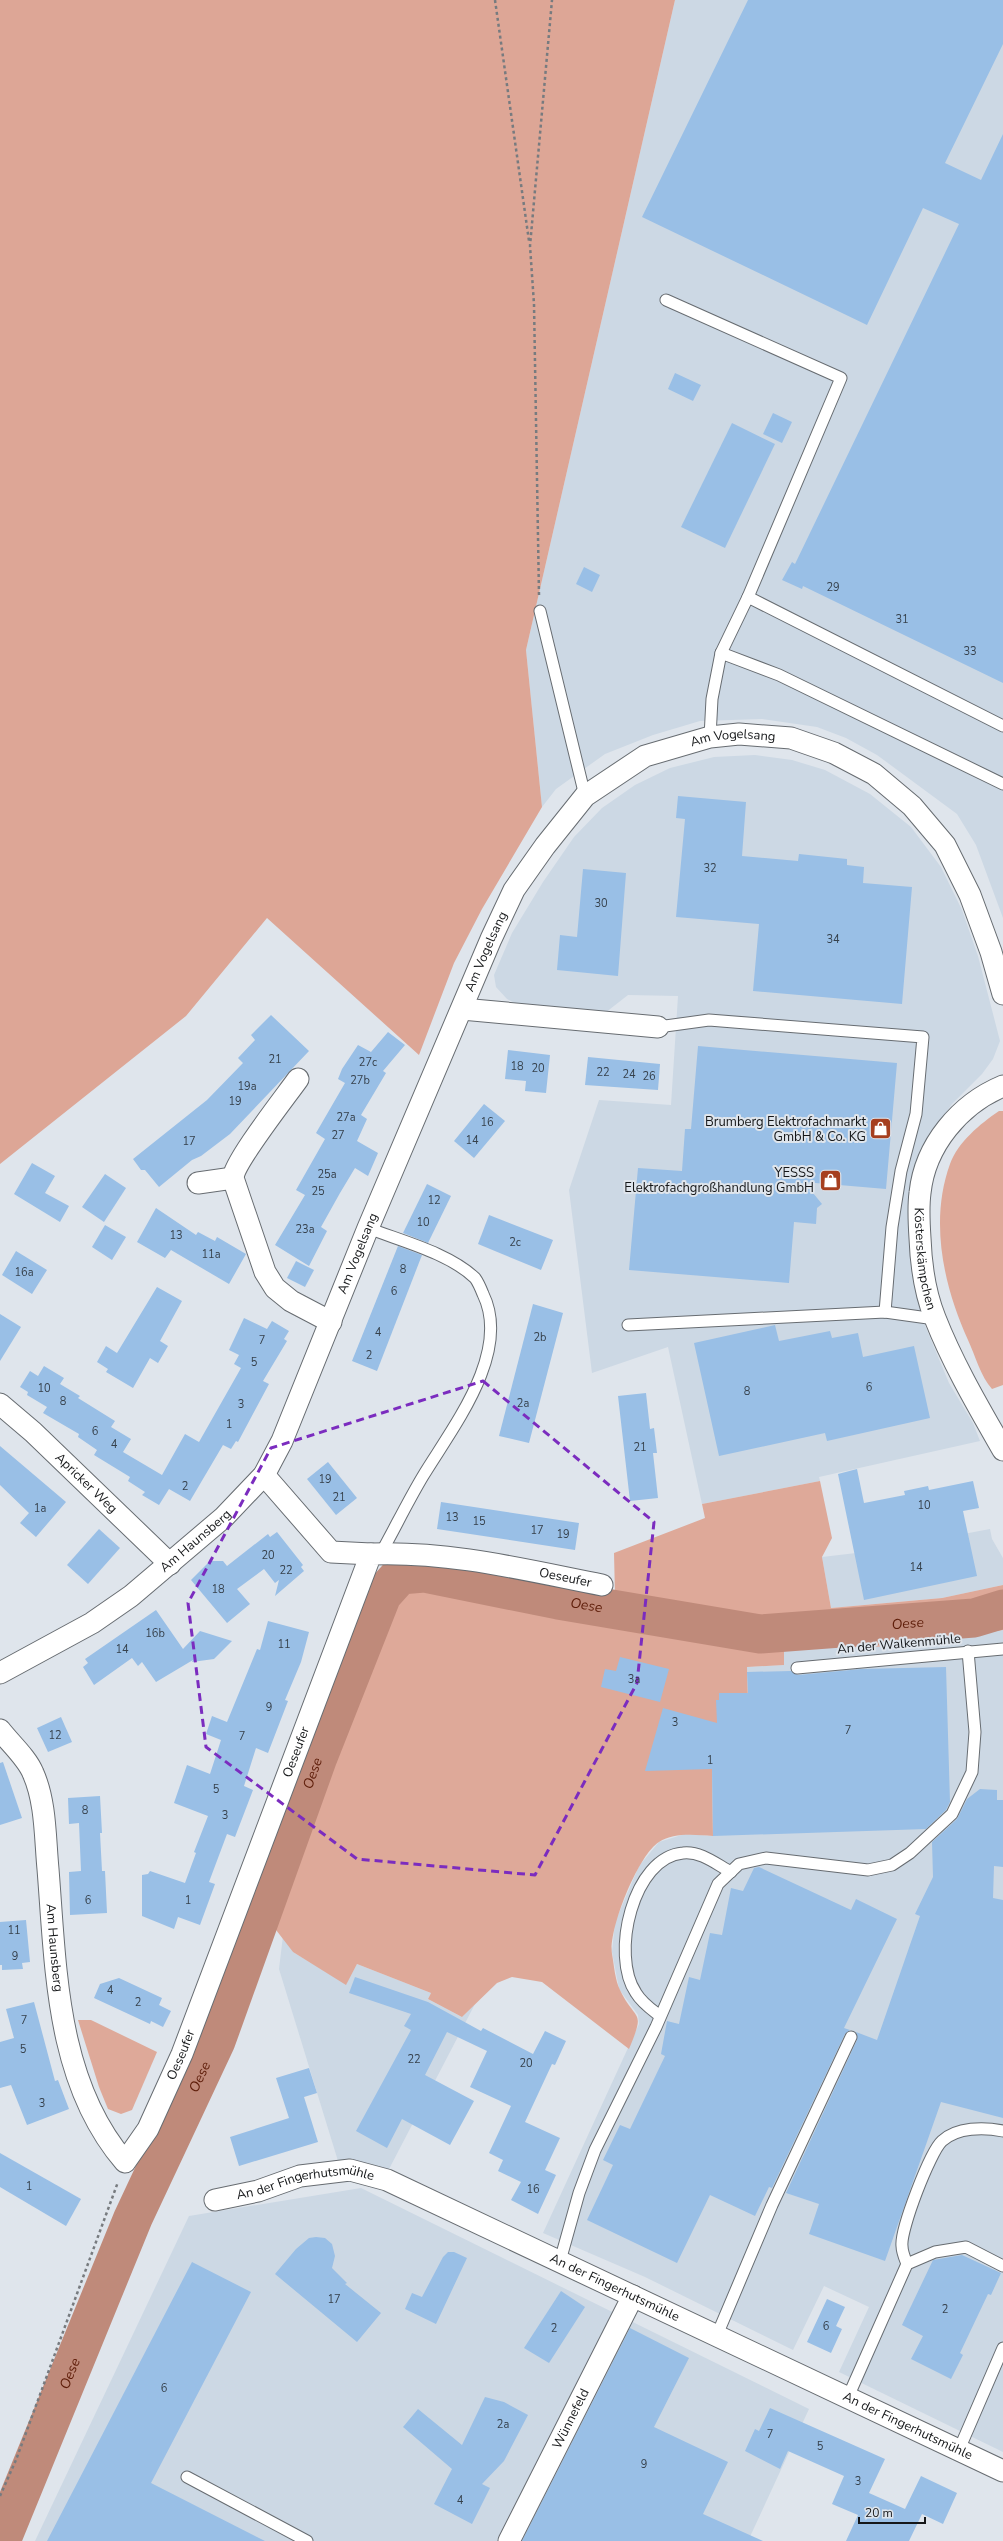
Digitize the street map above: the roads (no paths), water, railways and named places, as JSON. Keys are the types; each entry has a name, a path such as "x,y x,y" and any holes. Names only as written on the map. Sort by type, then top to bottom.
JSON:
{"street":[{"name":"Am Vogelsang","path":"264,1475 282,1441 368,1228 491,938 514,890 545,846 585,796 645,756 710,737 739,734 791,738 834,753 874,774 912,806 945,845 970,894 991,952 1003,994"},
{"name":"Am Vogelsang","path":"462,1009 658,1027"},
{"path":"298,1079 243,1157 234,1172 233,1178 265,1272 275,1288 291,1301 331,1322"},
{"name":"Kösterskämpchen","path":"1003,1086 967,1105 943,1134 926,1164 920,1192 921,1258 928,1297 935,1319 976,1403 1003,1450"},
{"path":"198,1183 233,1178"},
{"name":"Apricker Weg","path":"0,1404 33,1432 170,1564"},
{"path":"264,1475 331,1552 376,1554"},
{"name":"Am Haunsberg","path":"0,1673 92,1623 131,1596 224,1517 264,1475"},
{"name":"Oeseufer","path":"125,2162 148,2129 182,2054 376,1554 431,1554 474,1560 602,1585"},
{"name":"Am Haunsberg","path":"0,1730 33,1772 43,1807 58,2002 78,2081 107,2142 125,2162"},
{"name":"An der Fingerhutsmühle","path":"215,2200 258,2191 300,2176 350,2170 387,2180 848,2397 958,2452 1003,2471"},
{"name":"Wünnefeld","path":"509,2541 633,2296"}],"lane":[{"path":"666,300 841,378 748,597 721,653 712,699 710,737"},
{"path":"748,597 1003,726"},
{"path":"540,611 585,796"},
{"path":"721,653 778,675 1003,784"},
{"path":"658,1027 709,1020 923,1037 916,1114 901,1171 892,1227 885,1312"},
{"path":"368,1228 451,1261 476,1279 486,1300 490,1317 484,1370 468,1403 376,1554"},
{"path":"628,1325 885,1312 935,1319"},
{"name":"An der Walkenmühle","path":"797,1668 1003,1649"},
{"path":"560,2261 579,2193 595,2150 660,2016 718,1884 739,1864 766,1858 868,1870 892,1865 910,1853 952,1814 972,1772 975,1732 968,1652"},
{"path":"660,2016 645,2004 635,1992 628,1975 624,1944 627,1922 644,1882 656,1864 671,1855 685,1853 700,1855 731,1872"},
{"path":"717,2335 772,2205 851,2037"},
{"path":"848,2397 907,2264 902,2246 904,2227 917,2191 942,2141 971,2128 990,2128 1003,2131"},
{"path":"907,2264 935,2252 966,2247 1003,2266"},
{"path":"958,2452 1003,2348"},
{"path":"187,2477 307,2541"}],"waterway":[{"name":"Oese","path":"1,2541 133,2218 216,2041 318,1757 382,1595 400,1575 424,1573 558,1600 760,1634 974,1618 1003,1609"}],"place":[{"name":"Brumberg Elektrofachmarkt GmbH & Co. KG","path":"881,1129"},
{"name":"YESSS Elektrofachgroßhandlung GmbH","path":"830,1180"}]}
